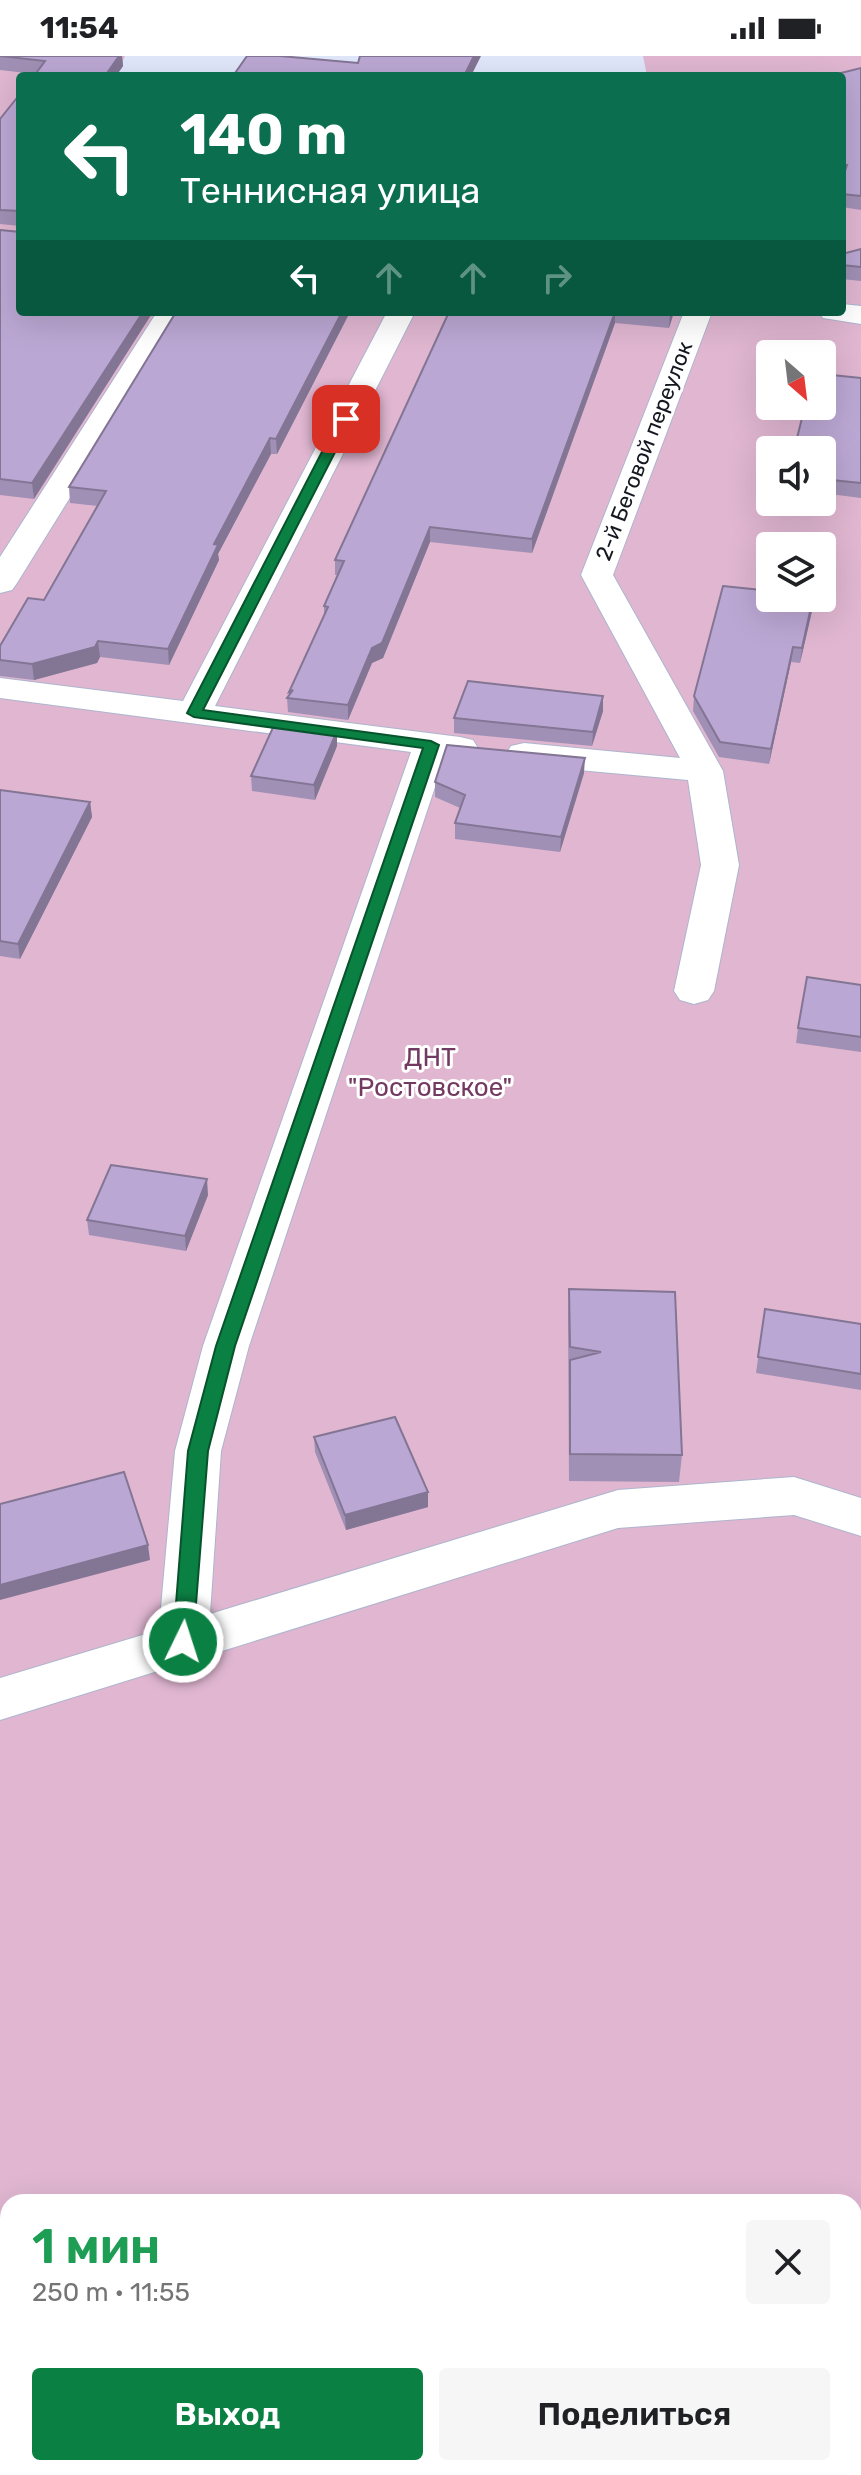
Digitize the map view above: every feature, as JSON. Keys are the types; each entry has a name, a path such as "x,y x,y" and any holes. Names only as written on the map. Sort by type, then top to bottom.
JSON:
{"street":[{"path":"0,583 168,316"},
{"path":"194,713 399,316"},
{"name":"2-й Беговой переулок","path":"694,991 720,865 705,771 597,575 696,316"},
{"path":"0,688 431,745 705,771"},
{"path":"183,1642 198,1451 226,1346 431,745"},
{"path":"0,1699 618,1509 794,1496 861,1517"}],"green space":[{"name":"ДНТ \"Ростовское\"","path":"0,56 125,56 117,72 16,72 16,316 846,316 846,72 646,72 643,56 861,56 861,2194 0,2194"}],"building":[{"path":"0,56 119,56 108,72 37,72 45,61"},
{"path":"247,56 358,63 360,56 474,56 466,72 236,72"},
{"path":"861,68 861,196 846,194 845,72"},
{"path":"16,99 16,211 0,210 0,119"},
{"path":"0,230 16,232 16,316 140,316 32,483 0,479"},
{"path":"861,249 861,267 846,265 846,253"},
{"path":"174,316 340,316 276,439 270,438 214,544 218,545 168,649 98,641 95,647 32,664 0,660 0,646 28,598 44,600 106,491 69,487"},
{"path":"447,316 614,316 532,539 430,527 382,643 372,648 348,705 287,698 328,607 324,606 344,561 335,560"},
{"path":"836,375 861,378 861,483 836,480 836,436 798,436 802,420 836,420"},
{"path":"723,586 756,590 756,612 810,612 802,648 793,647 771,749 720,742 694,696"},
{"path":"468,681 603,696 593,732 454,718"},
{"path":"275,723 337,731 314,785 251,776"},
{"path":"447,745 585,758 561,837 455,823 465,795 435,782"},
{"path":"0,790 90,802 18,944 0,941"},
{"path":"807,977 861,985 861,1037 798,1028"},
{"path":"111,1165 207,1179 185,1236 87,1220"},
{"path":"569,1289 675,1292 682,1455 570,1454 570,1360 601,1352 570,1347"},
{"path":"765,1309 861,1324 861,1374 758,1357"},
{"path":"395,1417 428,1492 345,1515 314,1437"},
{"path":"124,1472 148,1545 0,1585 0,1504"}],"route":[{"path":"183,1642 198,1451 226,1346 431,745 194,713 346,419"}]}
